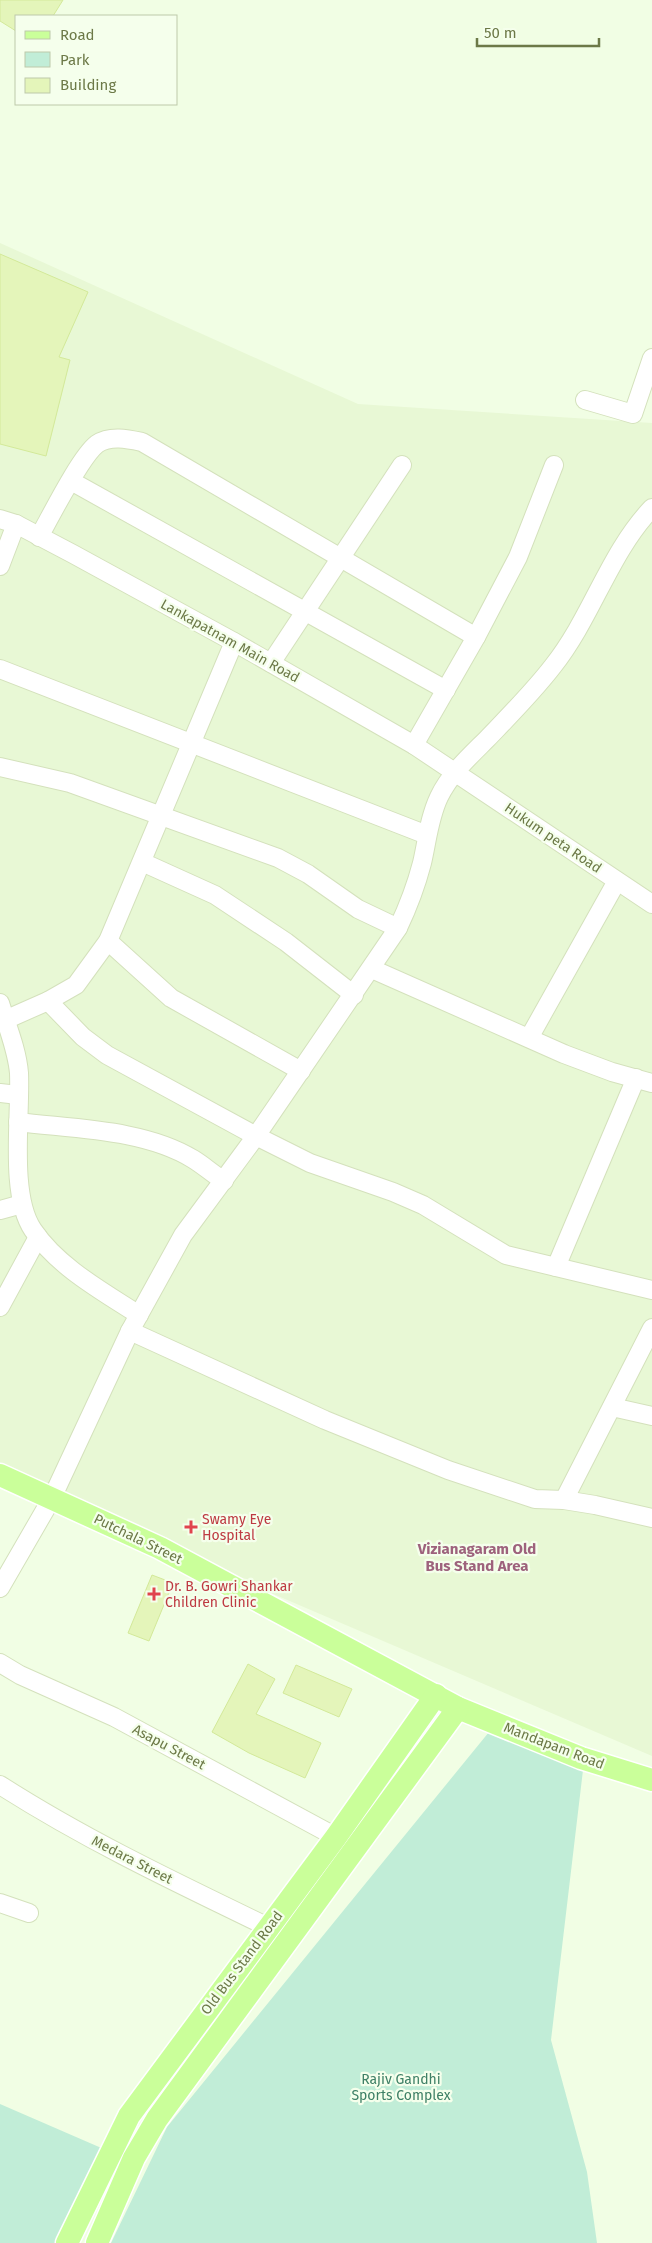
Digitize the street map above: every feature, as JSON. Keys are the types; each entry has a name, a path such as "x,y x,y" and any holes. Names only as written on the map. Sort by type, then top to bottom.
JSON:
{"main road":[{"name":"Putchala Street","path":"0,1475 160,1548 458,1708"},
{"name":"Old Bus Stand Road","path":"67,2243 129,2116 336,1837 436,1695"},
{"name":"Old Bus Stand Road","path":"97,2243 134,2158 157,2119 458,1708"},
{"name":"Mandapam Road","path":"458,1708 581,1758 652,1780"}],"street":[{"path":"585,400 633,414 652,358"},
{"path":"39,537 86,456 97,444 111,439 125,438 142,442 476,637"},
{"path":"271,663 402,465"},
{"path":"414,745 476,637 518,557 554,465"},
{"path":"71,481 446,690"},
{"path":"0,1588 52,1498 130,1331 183,1235 256,1136 372,969 398,928 410,903 422,862 427,835 439,798 455,772 520,705 554,665 578,632 617,558 641,520 652,508"},
{"path":"0,566 8,521"},
{"name":"Lankapatnam Main Road","path":"8,521 234,642 414,745 455,772"},
{"path":"139,1315 70,1268 38,1237 26,1218 22,1204 19,1168 19,1072 3,1012 48,1001 76,985 108,941 234,642"},
{"path":"0,669 427,835"},
{"path":"0,767 70,783 293,865 358,909 398,928"},
{"name":"Hukum peta Road","path":"455,772 652,904"},
{"path":"142,862 215,895 286,942 354,994"},
{"path":"528,1038 617,881"},
{"path":"108,941 171,998 301,1071"},
{"path":"372,969 528,1038 612,1072 644,1080 556,1267"},
{"path":"48,1001 83,1037 107,1055 256,1136 310,1163 394,1192 424,1205 506,1255 652,1290"},
{"path":"0,1093 18,1095"},
{"path":"18,1122 121,1134 144,1140 192,1158 224,1181"},
{"path":"0,1210 22,1204"},
{"path":"0,1307 38,1237"},
{"path":"564,1500 652,1328"},
{"path":"130,1331 325,1420 410,1456 535,1499 564,1500 652,1518"},
{"path":"612,1406 652,1416"},
{"name":"Asapu Street","path":"0,1663 20,1675 114,1717 336,1837"},
{"name":"Medara Street","path":"0,1785 95,1842 268,1927"},
{"path":"0,1903 29,1912"},
{"path":"113,2147 134,2158"}],"shaded area":[{"path":"0,243 358,404 652,423 652,1756 0,1477"}],"green space":[{"name":"Rajiv Gandhi Sports Complex","path":"489,1732 583,1770 551,2040 587,2172 597,2243 111,2243 167,2127"},
{"path":"0,2104 106,2150 65,2243 0,2243"}],"building":[{"path":"0,0 63,0 54,15 15,15 15,30 0,21"},
{"path":"0,254 88,292 59,357 70,360 46,456 0,444"},
{"path":"152,1575 173,1583 149,1641 128,1633"},
{"path":"248,1664 275,1679 256,1714 321,1743 305,1778 249,1753 212,1732"},
{"path":"296,1665 352,1689 339,1717 283,1693"}],"place":[{"name":"Swamy Eye Hospital","path":"191,1527"},
{"name":"Dr. B. Gowri Shankar Children Clinic","path":"154,1594"}],"district":[{"name":"Vizianagaram Old Bus Stand Area","path":"477,1558"}]}
